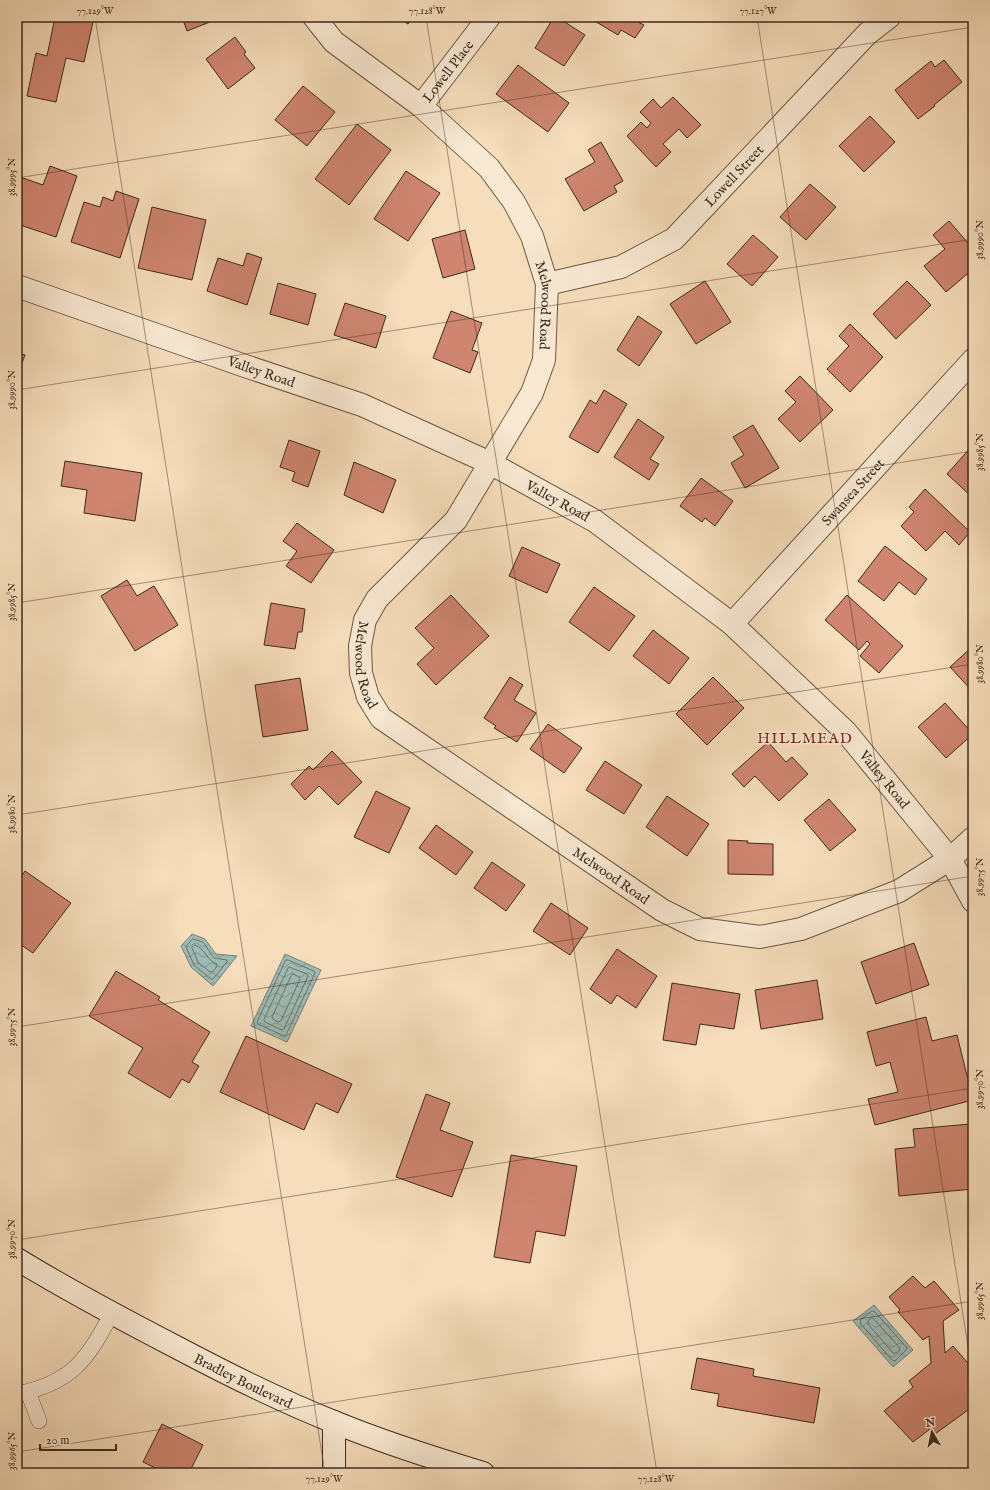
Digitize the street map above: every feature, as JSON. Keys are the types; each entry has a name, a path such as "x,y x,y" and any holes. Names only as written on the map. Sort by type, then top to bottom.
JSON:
{"street":[{"name":"Melwood Road","path":"314,17 334,42 420,106 489,168 514,202 532,236 547,284 544,360 532,393 456,520 377,599 365,620 360,646 361,673 368,698 381,718 662,910 700,928 760,937 801,929 899,891 950,859 973,838"},
{"name":"Lowell Place","path":"420,106 489,17"},
{"name":"Lowell Street","path":"547,284 621,267 674,239 867,34 889,17"},
{"name":"Valley Road","path":"17,286 245,366 362,405 490,463 595,521 732,624 846,732 950,859 973,901"},
{"name":"Swansea Street","path":"732,624 973,360"},
{"name":"Bradley Boulevard","path":"17,1258 112,1314 251,1385 334,1422 409,1450 483,1473"},
{"path":"334,1422 334,1473"}],"lane":[{"path":"39,1421 22,1393 51,1384 74,1370 98,1340 112,1314"}],"water":[{"path":"192,934 205,939 216,954 237,956 213,986 191,967 181,946"},
{"path":"285,954 321,970 287,1042 251,1026"},
{"path":"874,1305 913,1350 893,1367 853,1321"}],"building":[{"path":"55,17 69,17 93,22 84,62 66,58 56,102 27,96 36,53 47,56"},
{"path":"182,17 220,17 220,18 187,31"},
{"path":"397,17 413,17 408,24"},
{"path":"554,17 557,17 585,35 564,66 535,48"},
{"path":"588,17 641,17 638,22 644,25 635,38 621,30 618,35"},
{"path":"235,37 246,52 244,54 255,68 228,89 206,59"},
{"path":"944,60 962,82 918,119 895,90 931,61 935,67"},
{"path":"518,65 569,103 548,132 496,94"},
{"path":"303,86 335,112 307,146 275,120"},
{"path":"673,97 701,125 687,138 679,129 663,144 671,152 656,167 627,136 641,122 647,128 651,123 640,112 653,99 661,108"},
{"path":"870,116 895,142 864,172 839,146"},
{"path":"357,124 391,150 349,205 315,179"},
{"path":"601,142 623,181 614,186 617,192 584,211 565,179 595,162 588,150"},
{"path":"50,166 77,176 56,237 17,224 17,185 20,177 43,185"},
{"path":"406,171 440,193 408,241 374,219"},
{"path":"810,184 836,207 806,240 780,217"},
{"path":"116,191 139,199 120,258 71,242 84,202 100,207 103,197 113,201"},
{"path":"152,207 206,220 192,280 138,268"},
{"path":"949,221 973,249 973,269 946,292 924,266 945,249 933,235"},
{"path":"465,230 475,269 443,278 432,239"},
{"path":"753,235 778,257 752,286 727,264"},
{"path":"247,253 262,258 247,305 207,291 218,258 243,266"},
{"path":"705,281 731,322 696,344 670,304"},
{"path":"907,281 931,305 896,339 873,314"},
{"path":"278,283 316,294 308,325 270,314"},
{"path":"345,303 386,316 376,348 334,335"},
{"path":"451,311 482,323 472,350 478,352 470,373 433,358"},
{"path":"638,316 662,332 639,366 617,350"},
{"path":"850,324 883,357 850,392 827,369 849,346 839,336"},
{"path":"17,352 25,355 17,376"},
{"path":"800,376 833,410 800,442 778,419 796,402 785,391"},
{"path":"604,390 627,404 598,453 569,437 590,400 596,404"},
{"path":"638,419 664,437 650,459 659,464 649,480 614,457"},
{"path":"753,425 779,468 745,488 731,463 744,455 733,437"},
{"path":"289,440 320,451 308,487 292,481 295,472 280,467"},
{"path":"973,445 973,495 972,497 947,474"},
{"path":"65,461 142,473 135,521 84,513 87,490 61,486"},
{"path":"354,462 396,480 383,513 344,495"},
{"path":"701,478 733,501 715,526 705,518 702,522 680,506"},
{"path":"925,489 970,532 959,545 945,531 926,551 901,526 914,512 909,507"},
{"path":"297,523 334,550 311,583 286,566 297,551 283,541"},
{"path":"885,546 927,579 915,595 899,582 884,601 858,581"},
{"path":"522,547 560,564 547,593 509,576"},
{"path":"127,580 137,596 154,586 178,625 135,651 101,596"},
{"path":"594,587 635,616 609,651 569,622"},
{"path":"451,595 489,636 436,685 417,664 434,648 415,628"},
{"path":"847,595 903,646 879,673 860,656 870,644 867,641 859,650 825,620"},
{"path":"271,603 305,609 302,632 298,632 295,649 264,645"},
{"path":"653,630 689,658 669,684 633,656"},
{"path":"973,646 973,692 950,667"},
{"path":"510,677 523,685 514,700 536,713 517,742 494,728 496,726 484,718"},
{"path":"713,677 744,708 707,745 676,714"},
{"path":"300,678 308,730 263,737 255,685"},
{"path":"945,703 973,734 946,758 918,727"},
{"path":"548,724 582,748 564,773 530,749"},
{"path":"768,742 786,762 792,757 808,774 779,801 755,776 744,787 732,774"},
{"path":"332,751 362,782 338,805 319,786 305,800 291,784 309,766 313,770"},
{"path":"605,761 642,785 624,814 586,790"},
{"path":"376,791 410,808 389,853 354,837"},
{"path":"667,796 709,824 687,856 646,827"},
{"path":"829,799 856,830 830,851 804,820"},
{"path":"436,825 473,852 456,875 419,848"},
{"path":"728,840 748,841 747,843 773,844 773,875 728,874"},
{"path":"492,862 525,885 506,911 474,888"},
{"path":"25,871 71,903 33,953 17,942 17,883"},
{"path":"551,903 588,928 570,955 533,931"},
{"path":"914,943 929,985 876,1004 861,962"},
{"path":"617,949 657,976 636,1008 617,995 611,1004 590,989"},
{"path":"116,971 160,997 158,1000 210,1032 192,1062 199,1066 189,1083 182,1079 170,1098 128,1073 143,1048 89,1016"},
{"path":"817,980 823,1019 761,1029 755,990"},
{"path":"672,983 740,994 734,1029 700,1024 696,1045 663,1040"},
{"path":"926,1017 932,1041 957,1035 973,1100 875,1125 868,1099 898,1092 890,1062 876,1066 867,1032"},
{"path":"246,1036 352,1084 338,1113 316,1103 304,1130 220,1092"},
{"path":"426,1094 450,1103 440,1130 473,1142 452,1197 396,1177"},
{"path":"971,1124 973,1128 973,1189 899,1196 895,1149 915,1147 913,1129"},
{"path":"511,1155 577,1166 565,1236 536,1231 530,1263 494,1257"},
{"path":"913,1276 925,1288 934,1281 959,1310 943,1321 945,1353 953,1346 973,1369 973,1416 968,1410 935,1434 930,1429 913,1442 884,1411 913,1387 909,1381 931,1363 929,1336 923,1340 898,1312 900,1310 889,1297"},
{"path":"697,1358 754,1369 753,1376 820,1388 814,1423 717,1406 719,1394 691,1389"},
{"path":"162,1424 203,1445 189,1473 166,1473 143,1462"}],"district":[{"name":"HILLMEAD","path":"805,738"}]}
